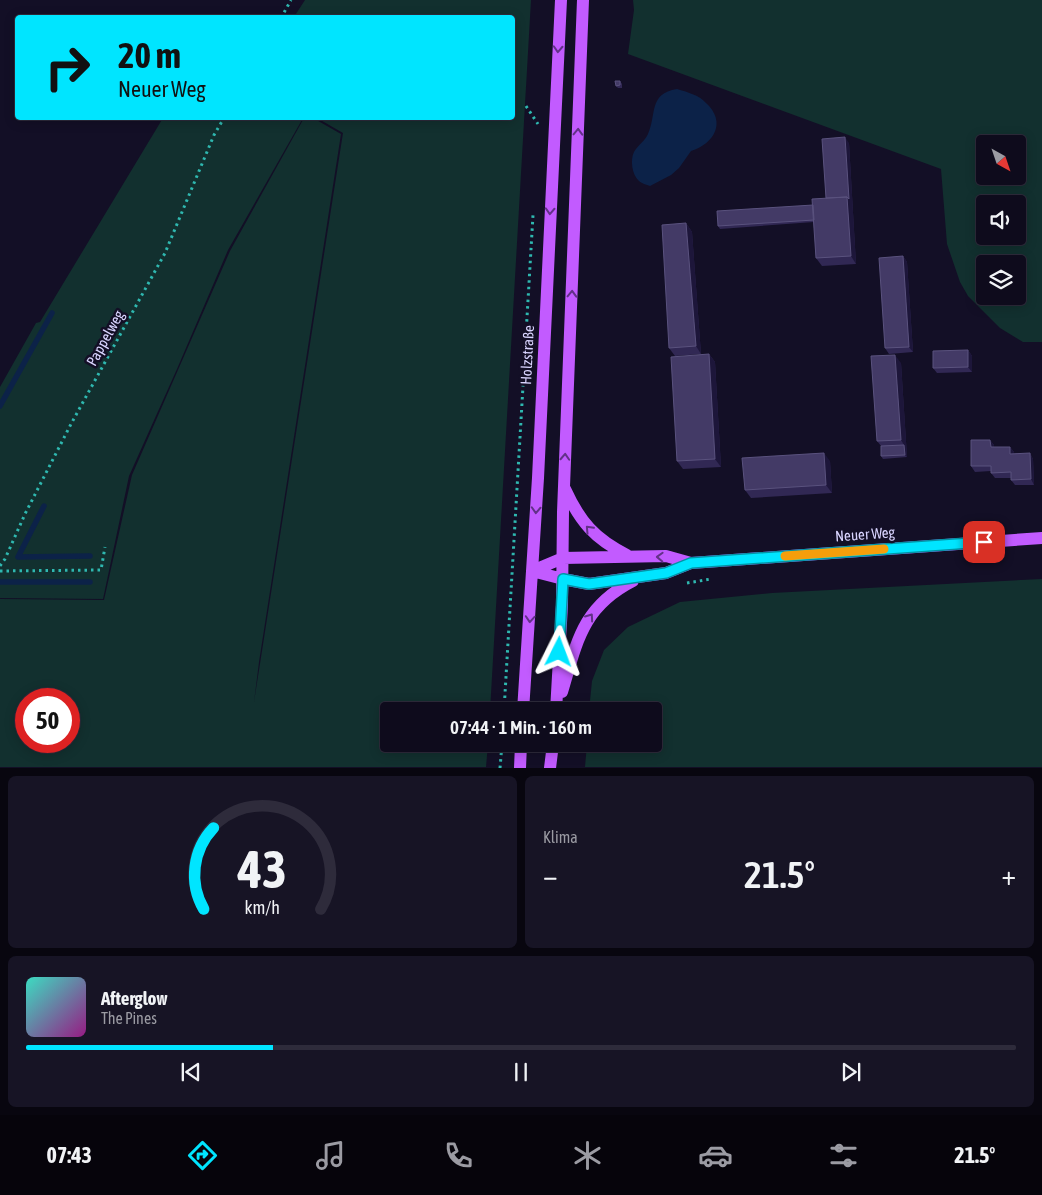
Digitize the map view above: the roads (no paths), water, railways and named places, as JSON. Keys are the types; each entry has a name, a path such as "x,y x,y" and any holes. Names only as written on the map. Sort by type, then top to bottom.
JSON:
{"main road":[{"name":"Holzstraße","path":"524,702 542,391 561,0"},
{"path":"556,702 563,579 564,487 583,0"},
{"path":"564,487 575,511 584,523 610,547 629,556"},
{"name":"Neuer Weg","path":"532,571 589,584 666,573 691,563 1042,538"},
{"name":"Neuer Weg","path":"532,571 563,558 666,556 691,563"},
{"path":"559,702 575,647 590,616 603,600 617,589 642,577"},
{"path":"520,768 521,752"},
{"path":"550,768 552,752"}],"water":[{"path":"677,89 703,100 712,110 717,125 711,138 699,148 691,151 679,168 671,175 650,186 640,182 635,175 632,167 633,155 648,134 657,100 662,95"}],"waterway":[{"path":"0,406 52,313"},
{"path":"44,506 18,557 90,556"},
{"path":"0,582 90,582"}]}
